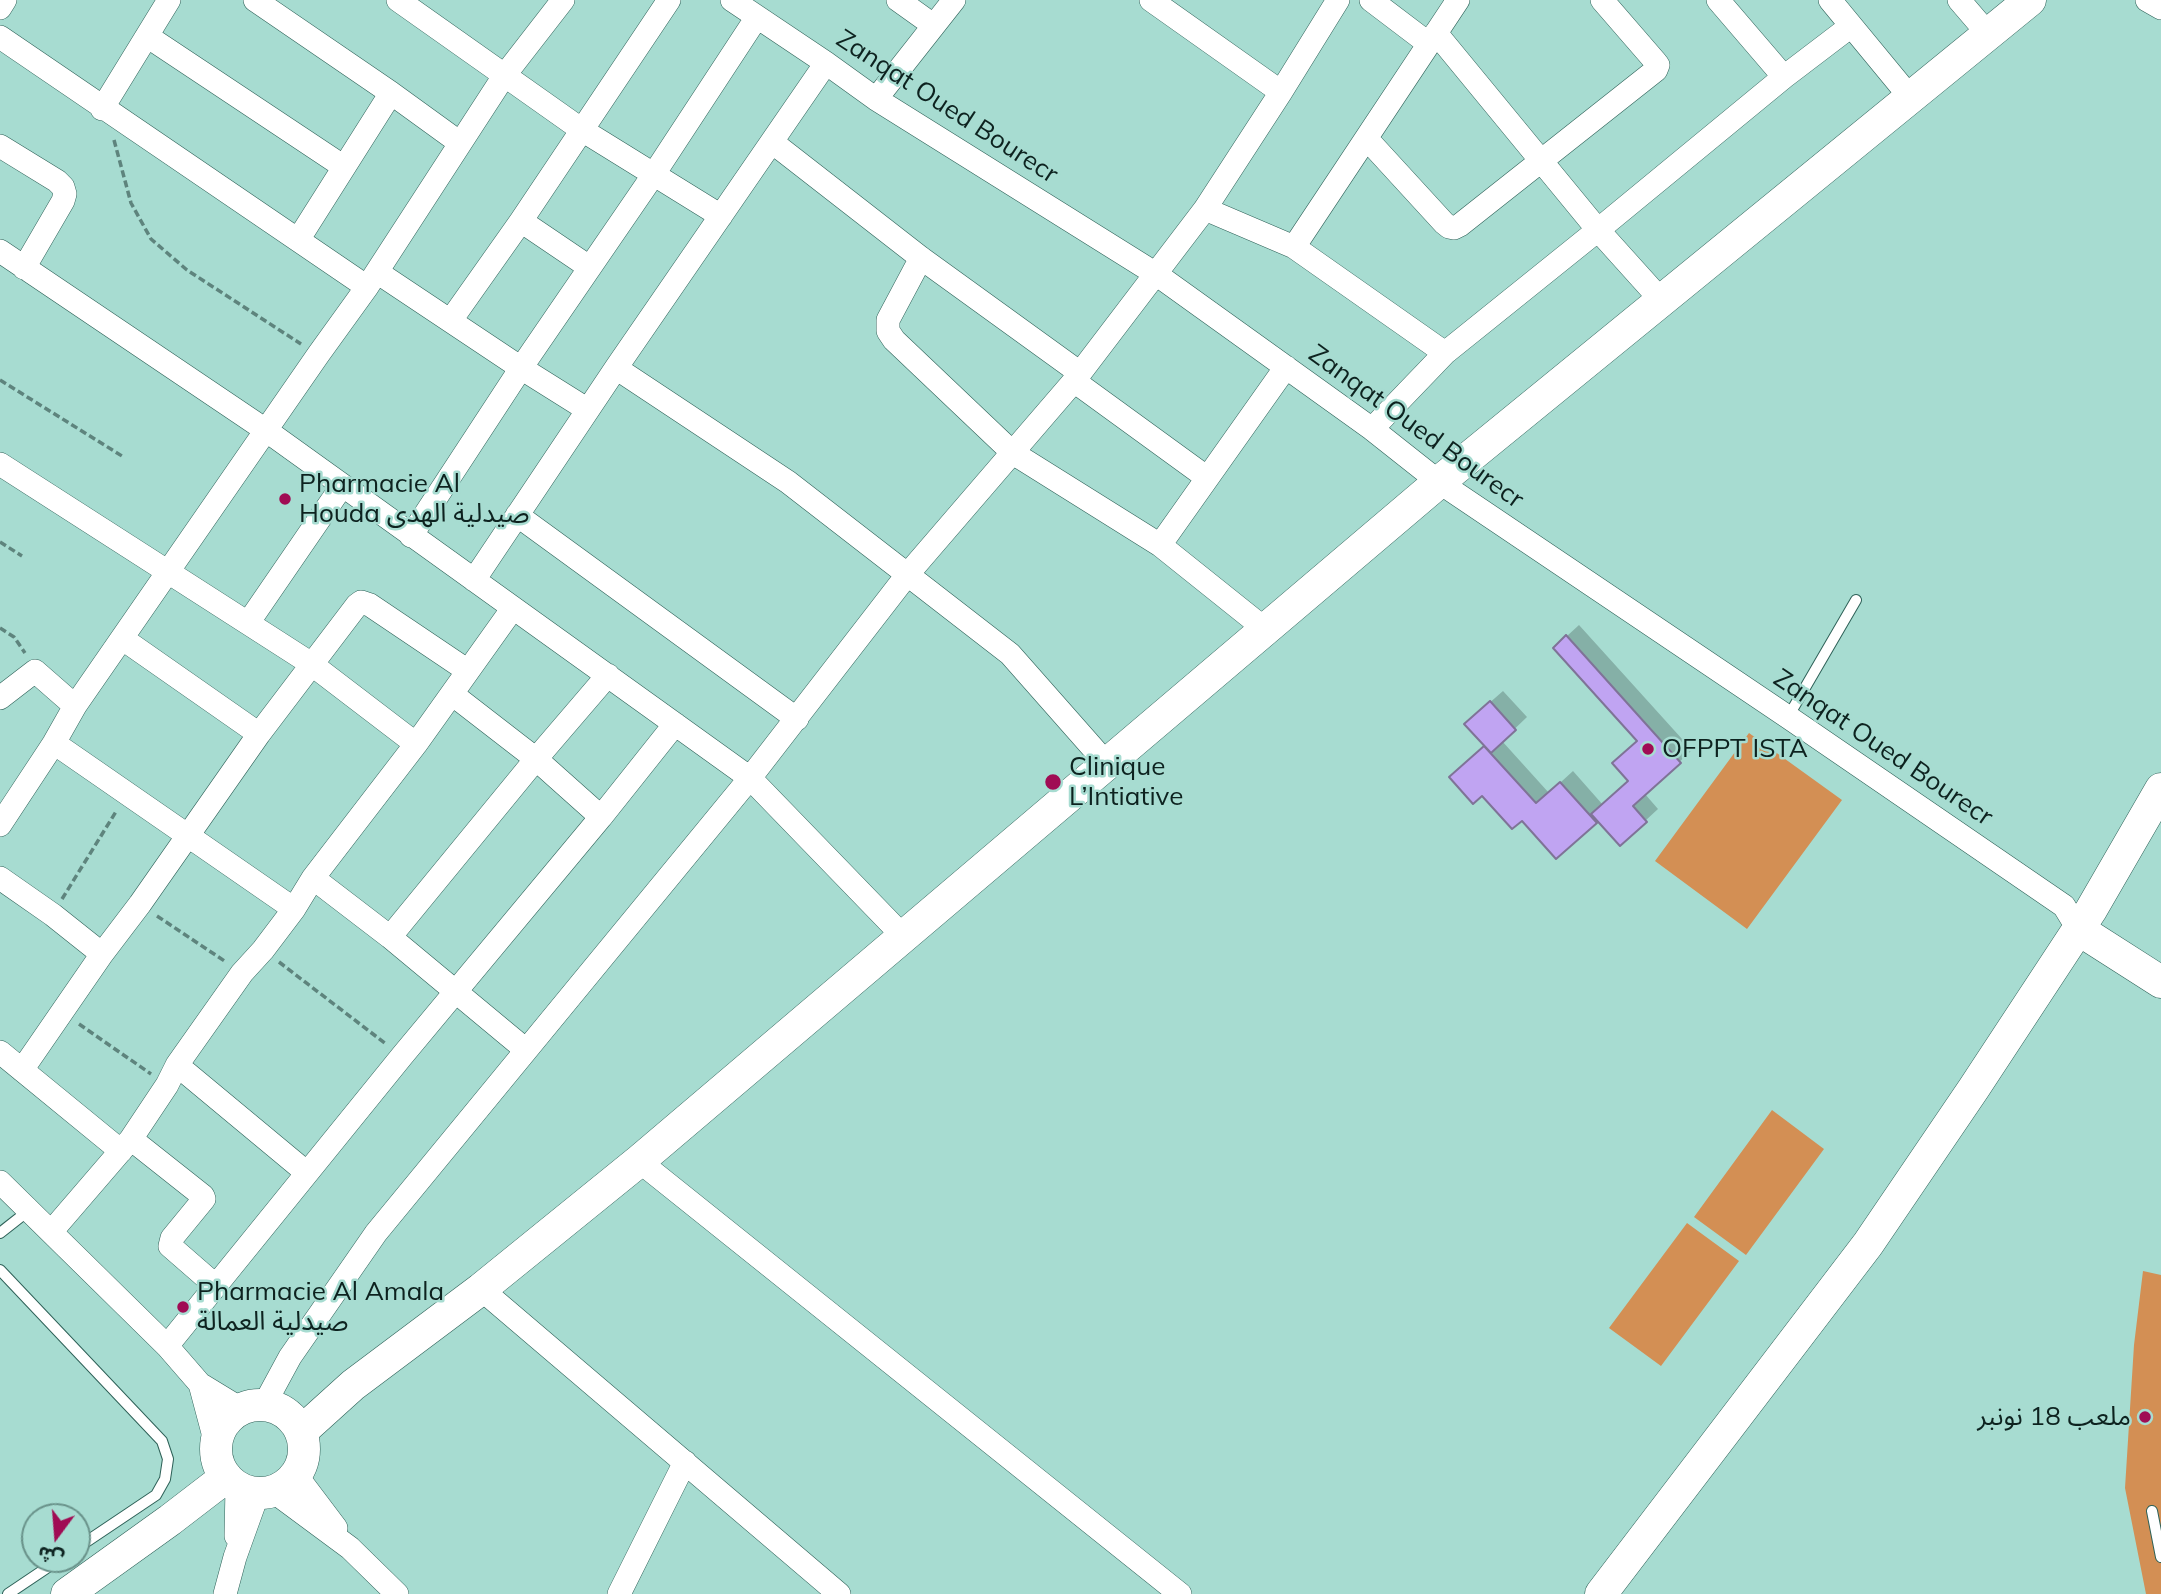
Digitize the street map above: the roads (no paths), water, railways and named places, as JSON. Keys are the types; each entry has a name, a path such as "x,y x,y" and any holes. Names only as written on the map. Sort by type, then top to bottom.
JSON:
{"street":[{"path":"105,110 169,0"},
{"path":"256,0 460,144"},
{"path":"398,0 582,130 721,216"},
{"path":"451,320 521,221 669,0"},
{"name":"Zanqat Oued Bourecr","path":"732,0 876,99 1156,274 1372,429 1439,482 2078,915"},
{"path":"898,0 933,25"},
{"path":"876,99 954,0"},
{"path":"1151,0 1281,92"},
{"path":"274,1415 290,1357 376,1233 750,778 907,575 1077,377 1205,209 1338,0"},
{"path":"1370,0 1433,38 1661,300"},
{"path":"1294,247 1458,0"},
{"path":"1367,139 1449,227 1460,225 1656,70 1658,65 1602,0"},
{"path":"1718,0 1784,76"},
{"path":"1830,0 1910,97"},
{"path":"1959,0 1989,35"},
{"path":"225,1594 235,1557 246,1475 224,1423 232,1414 274,1415 353,1385 481,1289 639,1161 1439,482 2030,0"},
{"path":"2147,0 2161,8"},
{"path":"0,825 75,706 372,279 554,3"},
{"path":"411,536 757,17"},
{"path":"1372,429 1445,353 1784,76 1851,26"},
{"path":"147,36 344,167"},
{"path":"0,37 298,240 451,320 588,410"},
{"path":"474,580 826,63"},
{"path":"298,240 391,93"},
{"path":"772,142 1206,477"},
{"path":"0,146 57,181 65,194 24,268"},
{"path":"1205,209 1294,247 1445,353"},
{"path":"521,221 589,267"},
{"path":"0,251 267,431 750,778 903,936"},
{"path":"921,258 888,320 888,331 894,340 1013,453 1160,545 1265,629"},
{"path":"1160,545 1286,367"},
{"path":"616,368 788,482 1010,654 1107,764"},
{"path":"0,464 310,663 416,744"},
{"path":"248,623 342,486"},
{"path":"517,515 797,719"},
{"path":"22,1070 258,734 357,605 366,602 468,671"},
{"path":"51,1232 126,1145 242,973 294,909 313,878 416,744 513,608"},
{"path":"123,639 258,734"},
{"path":"0,698 35,671 75,706"},
{"path":"390,937 608,675"},
{"path":"452,694 536,759 601,817"},
{"path":"167,1346 675,724"},
{"path":"54,743 294,909"},
{"path":"1601,1594 1868,1244 1974,1088 2078,915 2161,789"},
{"path":"0,878 102,954"},
{"path":"313,878 390,937 526,1051"},
{"path":"2078,915 2161,958"},
{"path":"2078,915 2161,982"},
{"path":"0,1052 126,1145 203,1196 204,1199 172,1238 170,1246 216,1286"},
{"path":"172,1075 307,1173"},
{"path":"639,1161 1180,1594"},
{"path":"0,1182 167,1346 200,1384 246,1475 350,1548 397,1594"},
{"path":"481,1289 839,1594"},
{"path":"67,1594 170,1520 246,1475 304,1454 274,1415 200,1384"},
{"path":"619,1594 685,1462"}],"lane":[{"path":"1788,717 1856,600"},
{"path":"0,1233 28,1211"},
{"path":"0,1270 162,1441 168,1459 165,1479 156,1495 91,1539"},
{"path":"2152,1511 2161,1557"},
{"path":"8,1594 40,1573"}],"place":[{"name":"Pharmacie Al Houda صيدلية الهدى","path":"285,499"},
{"name":"OFPPT ISTA","path":"1648,749"},
{"name":"Clinique L’Intiative","path":"1053,782"},
{"name":"Pharmacie Al Amala صيدلية العمالة","path":"183,1307"},
{"name":"ملعب 18 نونبر","path":"2145,1417"}]}
